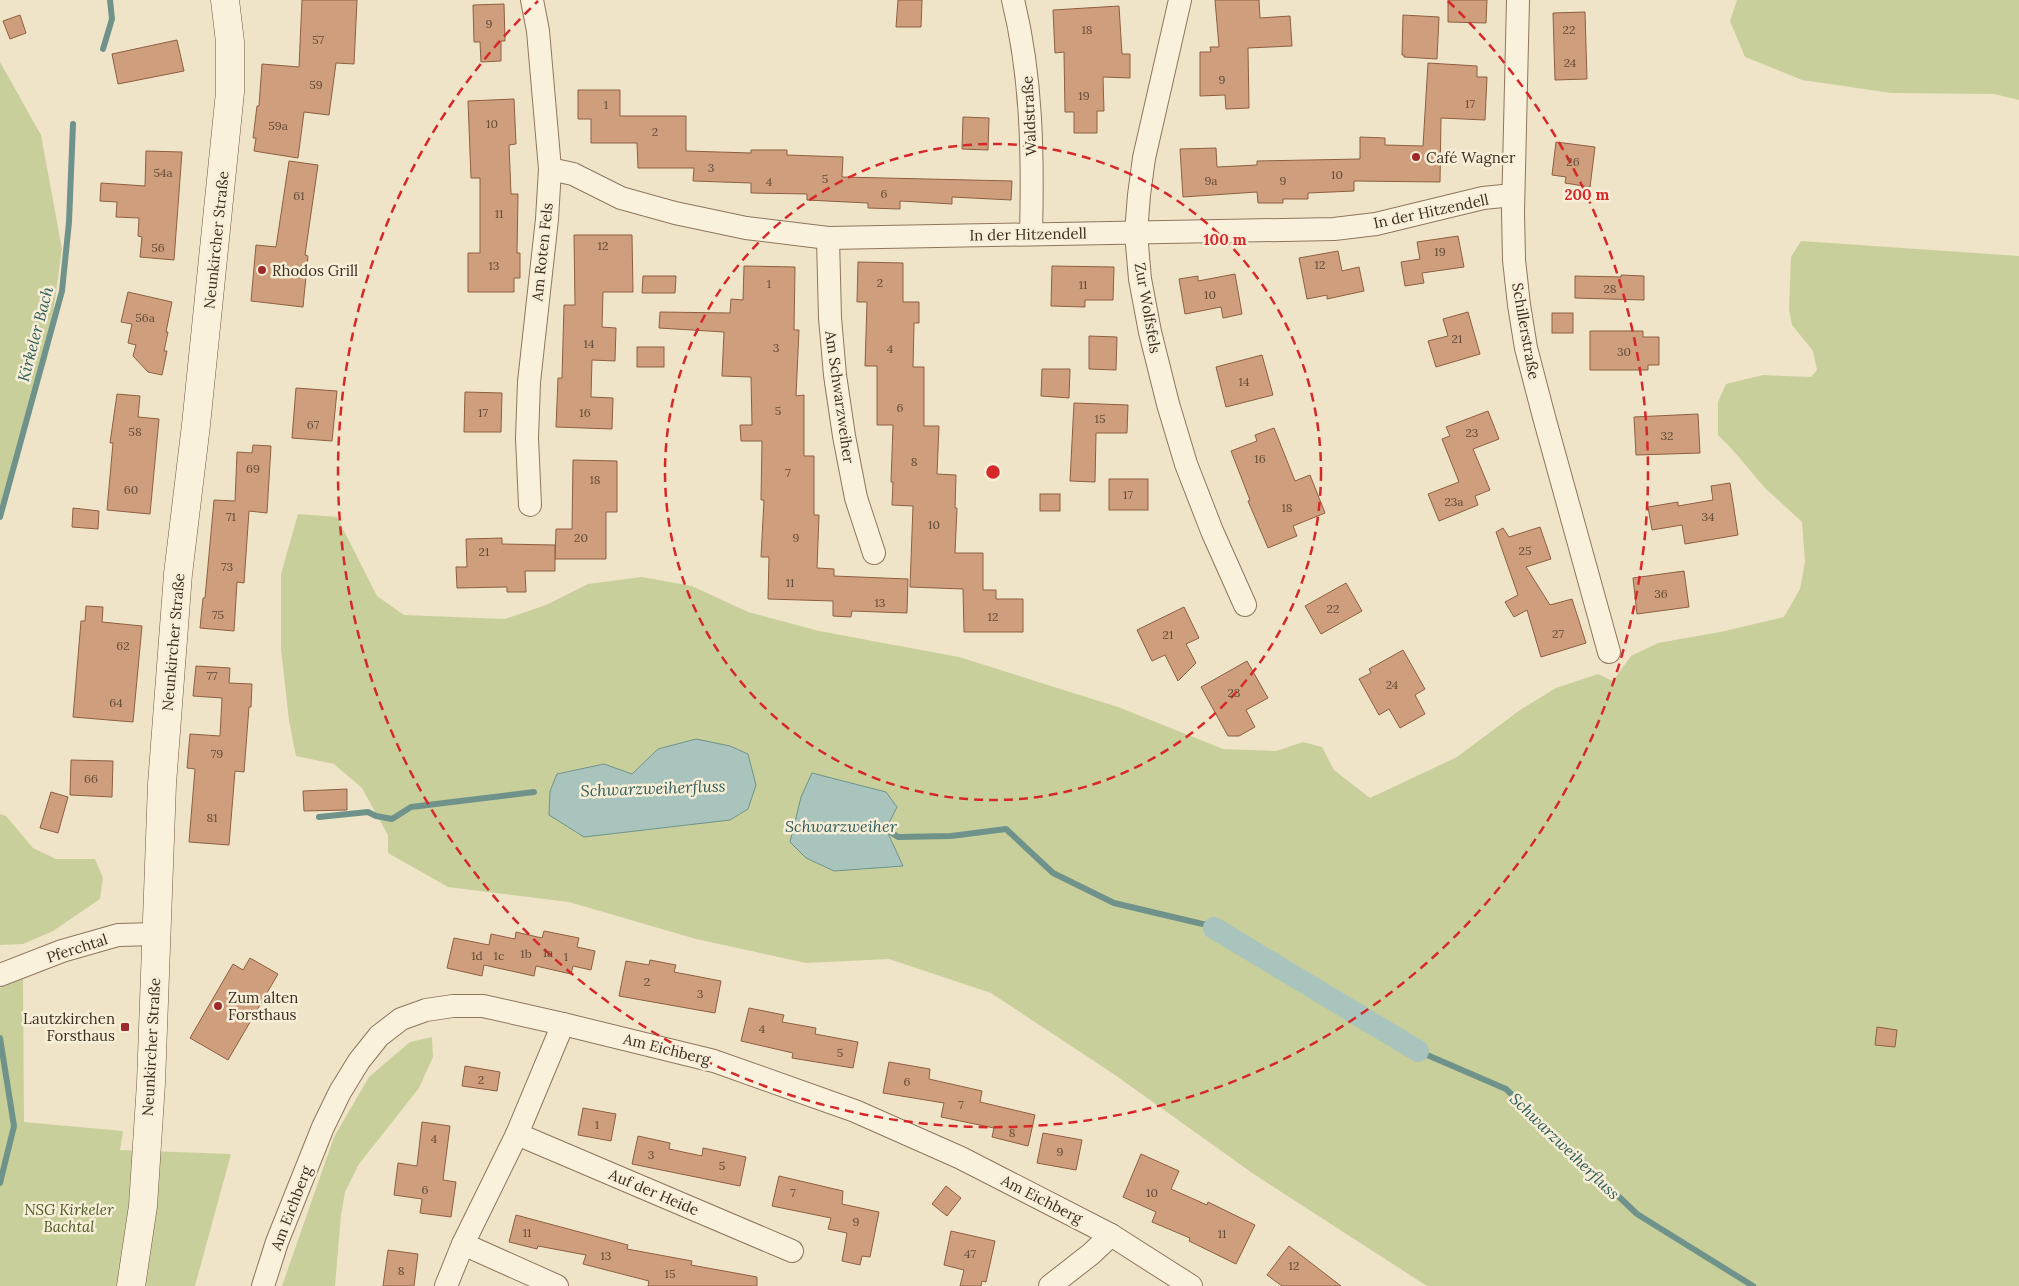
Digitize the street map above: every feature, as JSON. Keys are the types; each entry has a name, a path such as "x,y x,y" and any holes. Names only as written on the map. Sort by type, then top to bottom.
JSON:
{"main road":[{"name":"Neunkircher Straße","path":"131,1286 143,1206 162,784 178,574 196,425 230,92 230,42 225,0"}],"street":[{"name":"Am Roten Fels","path":"530,505 527,438 530,382 547,219 550,169 538,31 532,0"},
{"name":"Waldstraße","path":"1014,0 1026,69 1031,125 1032,234"},
{"name":"Zur Wolfsfels","path":"1180,0 1144,158 1136,234 1140,279 1168,404 1186,464 1208,523 1245,605"},
{"name":"Schillerstraße","path":"1518,0 1513,195 1514,260 1518,305 1526,348 1560,479 1609,652"},
{"name":"In der Hitzendell","path":"550,169 573,174 621,198 674,212 746,228 828,238 1334,229 1376,224 1483,198 1513,195"},
{"name":"Am Schwarzweiher","path":"828,238 830,318 838,393 856,498 874,553"},
{"name":"Pferchtal","path":"0,975 62,951 118,935 156,934"},
{"name":"Am Eichberg","path":"262,1286 277,1242 323,1127 340,1092 359,1061 379,1036 400,1019 426,1010 453,1006 483,1006 714,1061 855,1111 961,1158 1111,1235 1191,1286"},
{"path":"446,1286 463,1244 517,1134 563,1024"},
{"name":"Auf der Heide","path":"517,1134 792,1250"},
{"path":"1051,1286 1091,1254 1111,1235"},
{"path":"463,1244 557,1286"}],"green space":[{"path":"1737,0 2019,0 2019,100 1994,94 1891,93 1802,80 1745,57 1730,21"},
{"path":"0,62 41,135 62,249 47,358 0,514"},
{"path":"1801,241 2019,256 2019,1286 1427,1286 1255,1175 1115,1075 991,993 889,959 806,963 696,939 569,902 448,887 388,853 388,835 362,788 334,764 296,756 289,721 281,649 281,574 298,514 337,517 377,596 404,615 505,619 546,605 588,584 642,577 692,586 748,612 819,631 959,657 1118,707 1223,749 1276,751 1303,742 1322,747 1334,770 1370,798 1457,757 1520,710 1556,688 1598,674 1613,681 1631,656 1658,643 1720,632 1784,617 1800,589 1805,562 1802,522 1765,488 1718,435 1718,402 1726,384 1763,375 1811,377 1817,370 1813,351 1792,325 1789,309 1791,257","holes":["604,764 632,774 748,809 730,820 584,837 557,774","812,774 886,792 897,807 886,829 903,866"]},
{"path":"0,814 6,816 33,848 56,859 95,859 103,878 100,899 53,931 23,944 0,945"},
{"name":"NSG Kirkeler Bachtal","path":"23,979 24,1122 123,1131 120,1150 231,1154 195,1286 0,1286 0,988"},
{"path":"432,1037 433,1057 419,1088 359,1164 345,1192 341,1215 335,1286 282,1286 334,1137 369,1077 410,1042"}],"water":[{"path":"696,739 730,746 748,754 756,785 748,809 730,820 584,837 549,815 550,791 557,774 604,764 632,774 658,749"},
{"name":"Schwarzweiher","path":"812,773 886,792 897,807 886,829 903,866 834,871 806,858 790,842 801,797"}],"building":[{"path":"302,0 357,0 354,64 336,63 329,115 304,112 298,158 254,151 256,138 253,138 257,106 259,106 262,64 299,67"},
{"path":"898,0 922,0 921,27 896,27"},
{"path":"1215,0 1259,0 1260,18 1290,16 1292,46 1248,48 1249,108 1226,109 1225,95 1200,96 1200,52 1211,52 1210,47 1219,47"},
{"path":"1448,0 1487,0 1486,23 1448,22"},
{"path":"504,4 505,41 501,41 501,61 481,62 480,42 474,42 473,5"},
{"path":"1119,6 1122,54 1130,54 1130,78 1103,77 1104,111 1097,111 1097,133 1074,133 1074,112 1065,112 1064,52 1055,53 1053,10"},
{"path":"1585,12 1587,79 1555,80 1553,13"},
{"path":"20,15 26,33 10,39 3,21"},
{"path":"1403,15 1439,17 1437,59 1404,57 1402,55"},
{"path":"177,40 184,71 118,84 112,54"},
{"path":"1428,63 1477,66 1477,77 1487,77 1485,120 1441,118 1440,182 1354,181 1354,191 1308,193 1308,199 1283,199 1283,203 1258,203 1257,192 1183,197 1180,149 1216,148 1217,167 1257,165 1257,161 1360,159 1360,137 1385,138 1385,145 1423,146"},
{"path":"578,90 620,90 620,116 686,116 686,151 751,153 751,150 787,150 787,155 843,157 842,177 1012,181 1011,200 952,197 952,204 900,201 900,209 868,208 868,203 807,200 807,194 751,193 751,183 693,181 694,168 638,168 637,143 591,143 591,119 578,119"},
{"path":"514,99 516,144 509,145 511,194 518,194 517,253 520,253 520,278 514,278 514,292 468,292 468,253 480,253 480,178 471,178 468,101"},
{"path":"963,117 989,118 988,150 962,149"},
{"path":"1556,142 1595,147 1590,187 1565,183 1566,177 1552,175"},
{"path":"146,151 182,152 174,260 140,257 142,237 138,236 139,218 116,217 117,202 100,201 101,183 145,186"},
{"path":"289,161 318,165 305,255 308,256 303,307 251,301 256,245 276,247"},
{"path":"574,235 632,235 633,292 603,292 602,327 616,328 615,361 592,360 591,397 613,398 612,429 556,427 558,378 562,378 564,305 575,305"},
{"path":"1458,236 1464,267 1422,273 1424,283 1405,286 1401,262 1420,259 1417,242"},
{"path":"1338,251 1342,271 1359,267 1364,291 1327,299 1327,295 1307,299 1299,258"},
{"path":"858,262 903,263 903,302 919,302 919,323 914,323 913,367 924,367 924,426 939,426 937,474 956,475 955,553 983,553 983,590 996,590 996,599 1023,599 1023,632 964,632 963,589 910,587 913,506 892,505 893,425 877,425 877,366 865,366 867,302 857,302"},
{"path":"744,266 795,267 794,330 799,330 796,396 804,395 804,456 814,456 814,515 819,515 817,568 834,569 834,576 908,579 907,613 852,611 851,617 833,616 833,601 768,599 769,557 761,557 764,500 761,500 762,441 741,441 740,425 752,425 751,377 722,376 724,332 659,328 660,312 730,313 731,299 743,300"},
{"path":"1052,266 1114,267 1113,300 1085,300 1085,307 1051,306"},
{"path":"1235,274 1242,314 1223,318 1221,307 1185,314 1179,279 1198,276 1198,281"},
{"path":"1621,275 1644,276 1644,300 1575,298 1575,276 1621,277"},
{"path":"643,276 676,276 675,293 642,293"},
{"path":"128,292 172,302 166,332 168,332 164,351 167,351 162,375 148,372 133,356 136,345 128,343 132,324 121,322"},
{"path":"1468,312 1480,354 1436,367 1428,341 1448,336 1443,319"},
{"path":"1552,313 1573,313 1573,333 1552,333"},
{"path":"1590,331 1643,331 1643,337 1659,337 1659,365 1648,365 1648,370 1590,370"},
{"path":"1089,336 1117,337 1116,370 1089,369"},
{"path":"637,347 664,347 664,367 637,367"},
{"path":"1262,355 1273,395 1226,407 1216,367"},
{"path":"1042,369 1070,369 1069,398 1041,396"},
{"path":"296,388 337,391 332,441 292,438"},
{"path":"465,392 502,393 501,432 464,432"},
{"path":"117,394 140,396 138,417 159,419 150,514 107,510 113,443 110,443"},
{"path":"1074,403 1128,405 1127,433 1096,433 1095,482 1070,481"},
{"path":"1488,411 1499,439 1473,449 1490,490 1475,496 1478,505 1439,521 1428,494 1459,482 1442,439 1450,436 1446,427"},
{"path":"1698,414 1700,453 1636,455 1634,417"},
{"path":"1274,428 1295,481 1310,475 1325,513 1293,526 1297,536 1268,548 1248,501 1250,500 1231,451 1257,441 1255,435"},
{"path":"253,445 271,446 267,513 249,511 244,583 237,582 234,631 200,628 203,598 205,598 214,500 235,501 237,452 252,453"},
{"path":"573,460 617,461 617,512 606,512 606,559 555,559 556,529 572,529"},
{"path":"1109,479 1148,479 1148,510 1109,510"},
{"path":"1730,483 1738,535 1685,544 1682,525 1652,530 1648,507 1678,502 1678,506 1713,500 1711,486"},
{"path":"1040,494 1060,494 1060,511 1040,511"},
{"path":"73,508 99,511 98,529 72,527"},
{"path":"1540,527 1551,559 1526,567 1550,605 1572,599 1586,643 1541,657 1527,610 1514,617 1505,602 1518,595 1496,532 1503,528 1509,537"},
{"path":"502,538 502,544 555,545 555,571 525,571 526,592 507,592 507,587 457,588 456,567 467,567 466,539"},
{"path":"1684,571 1689,607 1637,614 1633,578"},
{"path":"1346,583 1362,611 1321,634 1305,606"},
{"path":"86,606 103,607 102,622 142,626 133,722 73,717 81,621 85,621"},
{"path":"1184,607 1199,638 1186,644 1196,663 1178,681 1165,655 1152,661 1137,630"},
{"path":"1403,650 1425,689 1415,695 1425,714 1400,728 1389,709 1379,715 1359,679 1371,673 1369,669"},
{"path":"1247,661 1268,698 1246,710 1255,727 1239,736 1228,736 1201,687"},
{"path":"196,666 230,668 229,683 252,684 244,772 235,771 229,845 189,842 195,769 187,768 190,734 220,736 222,698 193,696"},
{"path":"71,760 113,761 112,797 70,795"},
{"path":"347,789 347,810 304,811 303,791"},
{"path":"51,792 68,797 58,833 40,828"},
{"path":"544,931 579,938 577,947 595,951 591,970 573,966 571,974 536,966 534,976 484,965 482,976 447,968 454,938 489,945 491,934 515,939 516,932 542,938"},
{"path":"250,958 278,974 228,1060 190,1038 233,964 243,970"},
{"path":"650,960 676,965 674,972 721,981 715,1013 619,996 626,961 649,965"},
{"path":"749,1008 784,1015 782,1022 816,1028 815,1034 858,1042 853,1068 792,1058 793,1053 741,1041"},
{"path":"1877,1027 1897,1030 1895,1047 1875,1045"},
{"path":"889,1062 930,1069 929,1079 982,1091 980,1102 1035,1115 1028,1146 992,1137 994,1128 941,1117 944,1103 883,1093"},
{"path":"465,1066 500,1072 497,1091 462,1086"},
{"path":"583,1108 616,1114 611,1141 578,1135"},
{"path":"422,1122 450,1126 443,1180 456,1182 451,1217 420,1213 422,1199 394,1195 398,1163 417,1166"},
{"path":"1043,1133 1082,1140 1076,1170 1037,1163"},
{"path":"638,1136 670,1143 669,1149 702,1156 703,1148 746,1157 740,1186 632,1164"},
{"path":"1141,1154 1179,1171 1171,1189 1207,1205 1208,1202 1255,1225 1236,1264 1189,1241 1190,1238 1152,1222 1156,1212 1123,1197"},
{"path":"779,1176 843,1191 842,1204 879,1212 870,1257 862,1256 860,1265 842,1261 847,1233 828,1229 831,1218 772,1206"},
{"path":"946,1186 961,1198 947,1216 932,1204"},
{"path":"516,1215 628,1245 627,1249 692,1261 691,1265 757,1277 757,1286 648,1286 649,1281 583,1264 586,1255 538,1246 537,1249 509,1242"},
{"path":"951,1231 995,1241 986,1282 982,1281 981,1286 960,1286 964,1270 944,1265"},
{"path":"1289,1246 1341,1286 1282,1286 1267,1275"},
{"path":"388,1250 418,1254 414,1286 383,1286"}],"waterway":[{"name":"Kirkeler Bach","path":"103,49 112,19 110,0"},
{"name":"Kirkeler Bach","path":"0,517 62,291 69,222 73,124"},
{"name":"Schwarzweiherfluss","path":"319,817 368,812 376,816 392,819 411,807 534,792"},
{"name":"Schwarzweiherfluss","path":"879,825 898,837 951,836 1006,829 1053,873 1114,903 1211,926"},
{"name":"Schwarzweiherfluss","path":"1214,928 1418,1051"},
{"name":"Kirkeler Bach","path":"0,1038 14,1126 0,1183"},
{"name":"Schwarzweiherfluss","path":"1418,1051 1506,1089 1637,1214 1753,1286"}],"place":[{"name":"Café Wagner","path":"1416,157"},
{"name":"Rhodos Grill","path":"262,270"},
{"name":"Zum alten Forsthaus","path":"218,1006"},
{"name":"Lautzkirchen Forsthaus","path":"125,1027"}]}
